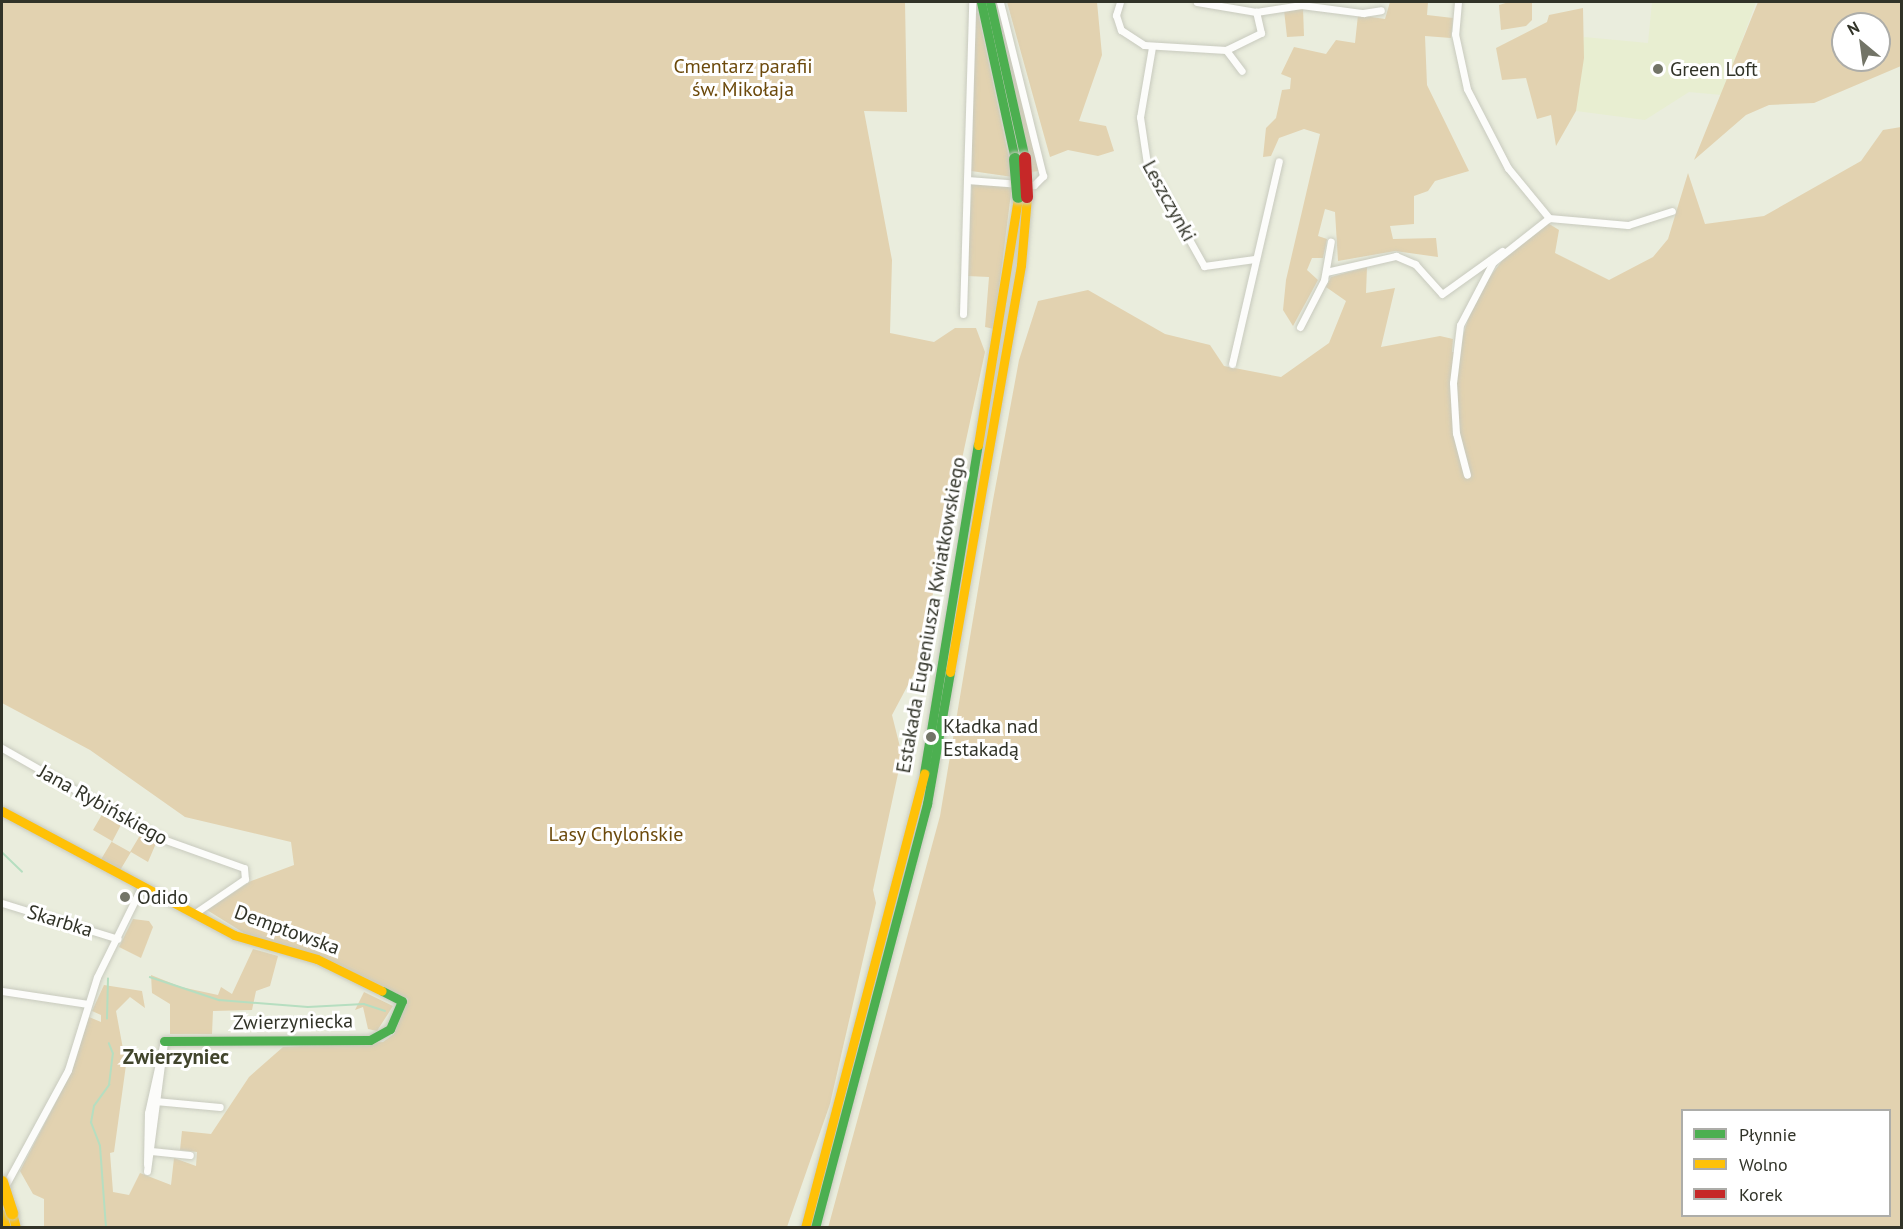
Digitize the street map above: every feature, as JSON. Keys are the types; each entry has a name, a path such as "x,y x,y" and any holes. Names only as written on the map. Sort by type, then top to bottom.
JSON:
{"main road":[{"name":"Estakada Eugeniusza Kwiatkowskiego","path":"981,2 1020,159"},
{"name":"Estakada Eugeniusza Kwiatkowskiego","path":"811,1226 897,907 948,662 1014,249 1020,159 990,2"},
{"name":"Demptowska","path":"2,811 141,888 198,911 234,935 317,959 402,1001"},
{"name":"Zwierzyniecka","path":"164,1041 370,1040 390,1029 402,1001"},
{"path":"2,1182 8,1222"}],"street":[{"path":"963,314 972,2"},
{"path":"967,180 1034,185 1043,176 1000,2"},
{"path":"1120,2 1116,15 1128,39 1152,47 1226,50 1259,35 1262,24 1256,12"},
{"path":"1197,2 1256,12 1300,4 1362,13 1381,10"},
{"path":"1458,2 1455,34 1467,89 1508,168 1549,219"},
{"name":"Leszczynki","path":"1152,47 1140,117 1147,164 1204,266 1255,260"},
{"path":"1226,50 1242,71"},
{"path":"1232,364 1280,161"},
{"path":"1326,272 1396,256 1415,264 1442,294 1477,264 1507,248 1549,219 1628,225 1672,211"},
{"path":"1300,327 1326,272 1331,242"},
{"path":"1467,475 1456,433 1456,340 1478,287 1507,248"},
{"name":"Jana Rybińskiego","path":"2,748 160,838 244,868 245,879 198,911"},
{"path":"2,1194 68,1070 88,1004 141,888"},
{"name":"Skarbka","path":"2,903 118,939"},
{"path":"2,991 88,1004"},
{"path":"164,1041 155,1101 151,1152 147,1167 148,1113 164,1041"},
{"path":"155,1101 220,1107"},
{"path":"151,1152 189,1155"}],"shaded area":[{"name":"Green Loft","path":"1652,2 1756,2 1722,95 1689,92 1645,120 1576,111 1584,37 1648,43"}],"green space":[{"name":"Lasy Chylońskie","path":"2,2 905,2 907,112 864,111 892,260 890,333 934,342 955,328 976,328 985,352 917,668 892,715 902,755 873,890 876,903 830,1104 787,1227 44,1227 44,1199 33,1194 20,1171 71,1073 89,1017 101,1022 101,1015 92,1011 104,985 142,991 145,1008 130,997 116,1011 126,1065 114,1152 110,1153 113,1192 129,1195 140,1173 171,1185 174,1158 196,1166 197,1152 180,1150 182,1131 211,1134 249,1077 283,1047 383,1042 394,1034 408,999 337,964 252,938 207,910 251,881 294,865 291,842 185,817 90,750 2,703"},
{"path":"995,2 997,2 1039,171 1030,172"},
{"path":"1007,2 1097,2 1102,55 1079,121 1106,126 1114,151 1098,156 1068,150 1050,157"},
{"path":"1390,2 1428,2 1427,15 1453,18 1451,38 1425,36 1427,85 1469,171 1435,181 1428,191 1414,196 1414,224 1390,226 1393,239 1436,238 1438,257 1395,251 1338,261 1335,212 1325,209 1318,236 1327,239 1323,258 1312,258 1307,270 1318,280 1293,326 1283,310 1286,280 1320,134 1304,129 1279,138 1271,156 1263,157 1266,128 1276,118 1282,90 1290,89 1291,78 1281,74 1294,47 1326,54 1336,40 1355,43 1358,15 1385,19"},
{"path":"1509,2 1532,2 1532,20 1526,26 1501,30 1499,5"},
{"path":"1758,2 1901,2 1901,66 1891,70 1891,12 1831,12 1831,72 1887,72 1814,103 1769,105 1746,115 1694,160"},
{"path":"1303,8 1304,36 1287,37 1284,10"},
{"path":"1583,8 1584,58 1576,111 1556,146 1551,115 1537,119 1526,78 1502,80 1496,48 1547,22 1549,15"},
{"path":"976,13 978,13 1013,177 971,171"},
{"path":"1901,127 1901,1227 828,1228 940,816 1019,360 1038,301 1088,290 1165,334 1210,345 1224,366 1281,377 1329,343 1346,301 1326,287 1331,277 1367,267 1366,293 1395,288 1381,347 1440,336 1453,339 1452,352 1458,352 1475,297 1507,254 1546,222 1559,230 1555,253 1609,280 1653,257 1668,239 1688,173 1705,224 1764,216 1861,161 1883,130"},
{"path":"972,183 1012,185 994,329 985,327 989,277 967,276"},
{"path":"104,811 123,821 112,842 130,852 142,832 157,841 148,862 131,852 119,872 100,861 112,841 93,830"},
{"path":"133,919 149,921 153,927 141,958 119,947"},
{"path":"253,949 278,956 270,986 256,991 252,1010 213,1011 212,1034 170,1034 170,1004 152,993 151,975 181,987 218,995 221,987 232,994"},
{"path":"364,992 393,1006 377,1031 368,1029 363,1007 355,1010"}],"waterway":[{"path":"2,852 22,871"},
{"path":"150,977 219,1000 308,1007 364,1004 385,1011"},
{"path":"107,1019 108,979"},
{"path":"106,1228 100,1146 91,1123 94,1106 109,1085 113,1054 109,1044"}],"traffic: fast":[{"path":"981,2 1015,159"},
{"path":"990,2 1025,158"},
{"path":"1015,159 1018,197"},
{"path":"924,773 978,445"},
{"path":"815,1228 927,804 950,672"},
{"path":"164,1041 370,1040 390,1029 402,1001 382,991"}],"traffic: slow":[{"path":"978,445 1018,197"},
{"path":"950,672 1021,265 1027,197"},
{"path":"805,1228 924,773"},
{"path":"2,811 234,935 317,959 382,991"},
{"path":"2,1182 12,1213"},
{"path":"12,1213 16,1228"},
{"path":"2,1214 6,1228"}],"traffic: jam":[{"path":"1025,158 1027,197"}],"place":[{"name":"Green Loft","path":"1658,69"},
{"name":"Kładka nad Estakadą","path":"931,737"},
{"name":"Odido","path":"125,897"}],"district":[{"name":"Zwierzyniec","path":"176,1057"}],"park label":[{"name":"Cmentarz parafii św. Mikołaja","path":"743,78"}]}
